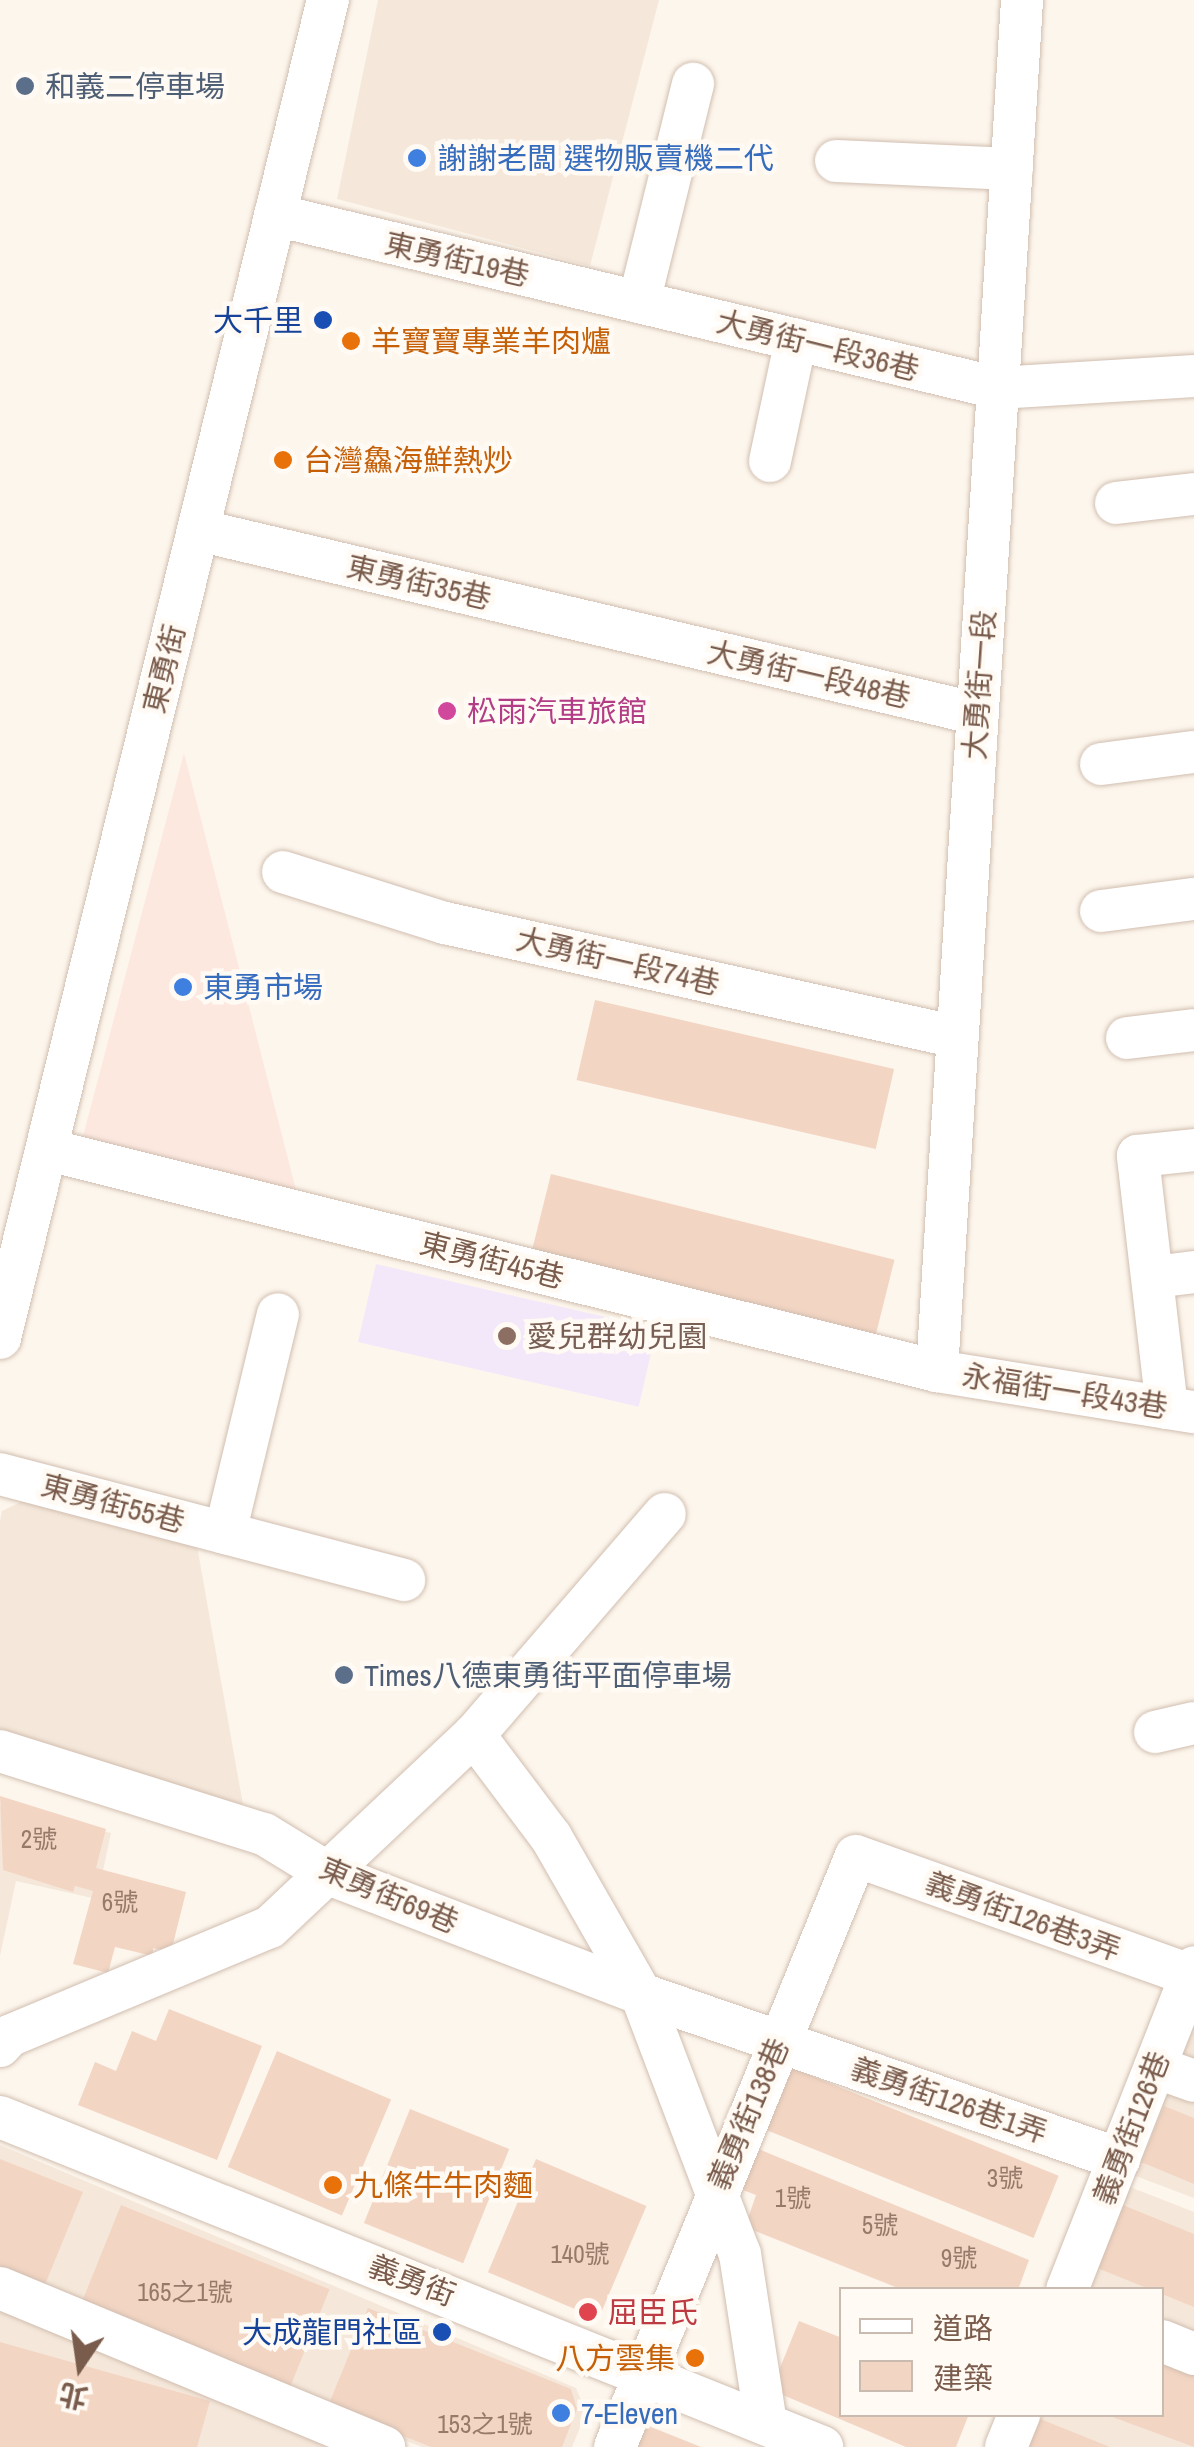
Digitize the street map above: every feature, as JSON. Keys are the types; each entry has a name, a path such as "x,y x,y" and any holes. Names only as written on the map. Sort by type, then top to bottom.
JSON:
{"street":[{"name":"東勇街","path":"0,1338 328,0"},
{"name":"大勇街一段","path":"937,1371 1022,0"},
{"path":"639,302 693,84"},
{"path":"836,161 1012,169"},
{"name":"東勇街19巷","path":"274,215 639,302"},
{"name":"大勇街一段36巷","path":"639,302 998,388 1194,376"},
{"path":"770,461 796,340"},
{"path":"1116,503 1194,494"},
{"name":"東勇街35巷","path":"198,530 640,634"},
{"name":"大勇街一段48巷","path":"640,634 978,714"},
{"path":"1101,764 1194,752"},
{"name":"大勇街一段74巷","path":"283,872 445,922 957,1038"},
{"path":"1101,911 1194,899"},
{"path":"1126,1038 1194,1030"},
{"name":"東勇街45巷","path":"48,1150 937,1371"},
{"path":"1181,1410 1174,1274 1138,1156 1194,1150"},
{"name":"東勇街55巷","path":"226,1533 278,1314"},
{"name":"永福街一段43巷","path":"937,1371 1181,1410"},
{"name":"東勇街55巷","path":"0,1474 404,1580"},
{"path":"0,2046 9,2036 270,1927 331,1876 474,1735 665,1514"},
{"path":"474,1735 551,1837 642,1994 740,2254 766,2424"},
{"name":"東勇街69巷","path":"0,1751 264,1834 331,1876 778,2042"},
{"name":"義勇街126巷3弄","path":"856,1856 1192,1971"},
{"name":"義勇街138巷","path":"615,2447 640,2372 856,1856"},
{"name":"義勇街126巷","path":"1068,2287 1119,2159 1174,2074 1192,1971"},
{"name":"義勇街126巷1弄","path":"778,2042 1119,2159"},
{"name":"義勇街","path":"0,2117 822,2447"},
{"path":"0,2288 384,2447"},
{"path":"1164,2342 1194,2354"},
{"path":"1006,2447 1017,2417"}],"shaded area":[{"path":"378,0 659,0 590,266 337,199"},
{"name":"東勇市場","path":"184,753 297,1194 82,1140"},
{"name":"愛兒群幼兒園","path":"376,1264 657,1329 639,1407 358,1342"},
{"path":"27,1499 197,1546 245,1816 0,1741 0,1521 2,1511"},
{"path":"0,1806 111,1833 97,1899 16,1881 0,1956"},
{"path":"1194,2014 1194,2198 1133,2175"},
{"path":"0,2145 576,2388 586,2413 572,2447 422,2447 0,2280"},
{"path":"1125,2185 1194,2212 1194,2447 1029,2447 1040,2417 1164,2417 1164,2287 1088,2287"},
{"path":"0,2297 374,2447 0,2447"}],"building":[{"path":"595,1000 894,1069 876,1149 577,1080"},
{"path":"551,1174 894,1260 874,1341 531,1256"},
{"path":"0,1796 106,1829 96,1868 186,1892 171,1952 153,1948 153,1956 115,1947 108,1973 73,1964 93,1891 75,1886 73,1892 3,1870"},
{"path":"169,2009 262,2046 217,2160 78,2105 95,2062 116,2071 132,2031 156,2041"},
{"path":"277,2051 391,2099 342,2215 228,2167"},
{"path":"787,2066 1059,2176 1034,2238 762,2128"},
{"path":"1164,2106 1194,2118 1194,2184 1141,2162"},
{"path":"410,2109 509,2149 463,2263 364,2223"},
{"path":"751,2146 1029,2260 1019,2287 895,2287 745,2227 756,2195 735,2187"},
{"path":"0,2159 83,2192 44,2287 0,2269"},
{"path":"536,2159 646,2206 598,2319 488,2272"},
{"path":"1118,2203 1194,2234 1194,2307 1164,2295 1164,2287 1144,2287 1092,2266"},
{"path":"121,2205 330,2289 290,2388 81,2303"},
{"path":"368,2308 571,2389 577,2409 562,2447 431,2447 328,2406"},
{"path":"799,2321 839,2337 839,2417 968,2417 956,2447 906,2447 771,2390"},
{"path":"0,2342 210,2401 197,2447 0,2447"},
{"path":"1164,2362 1194,2374 1194,2447 1112,2417 1164,2417"},
{"path":"1035,2417 1110,2447 1020,2447"},
{"path":"641,2423 701,2447 631,2447"}],"place":[{"name":"和義二停車場","path":"25,86"},
{"name":"謝謝老闆 選物販賣機二代","path":"417,158"},
{"name":"大千里","path":"323,320"},
{"name":"羊寶寶專業羊肉爐","path":"351,341"},
{"name":"台灣鱻海鮮熱炒","path":"283,460"},
{"name":"松雨汽車旅館","path":"447,711"},
{"name":"東勇市場","path":"183,987"},
{"name":"愛兒群幼兒園","path":"507,1336"},
{"name":"Times八德東勇街平面停車場","path":"344,1675"},
{"name":"九條牛牛肉麵","path":"333,2185"},
{"name":"屈臣氏","path":"588,2312"},
{"name":"大成龍門社區","path":"442,2332"},
{"name":"八方雲集","path":"695,2358"},
{"name":"7-Eleven","path":"561,2413"}]}
